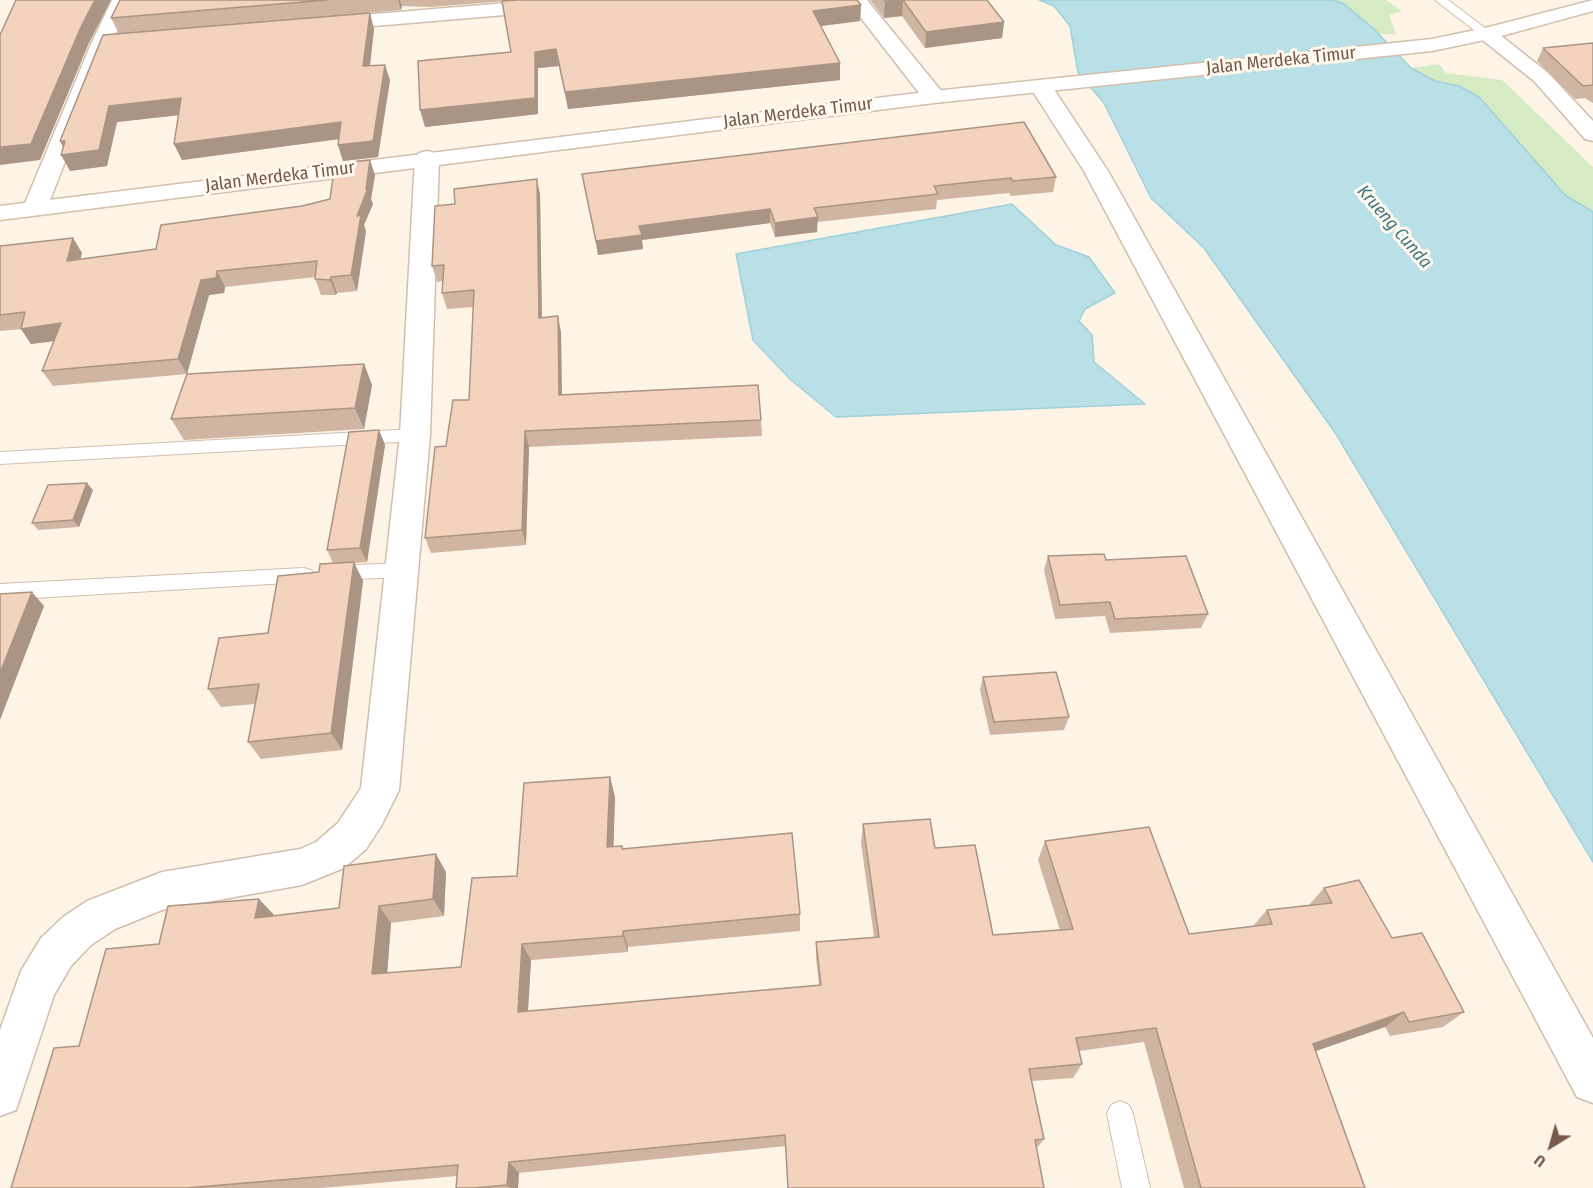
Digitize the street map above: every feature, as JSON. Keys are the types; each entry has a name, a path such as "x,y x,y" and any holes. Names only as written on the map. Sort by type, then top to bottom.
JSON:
{"street":[{"path":"35,208 100,44 122,0"},
{"path":"302,26 610,0"},
{"path":"857,0 934,97"},
{"name":"Jalan Merdeka Timur","path":"0,213 934,97 1432,45 1487,34 1593,6"},
{"path":"1487,34 1549,85 1593,134"},
{"path":"100,44 124,42"},
{"path":"1053,86 1095,171 1593,1081"},
{"path":"0,1094 36,986 56,952 77,931 101,915 162,891 302,867 330,855 352,836 368,814 380,790 415,435 427,159"}],"lane":[{"path":"1441,0 1487,34"},
{"path":"0,458 415,435"},
{"path":"0,592 400,570"},
{"path":"1120,1114 1136,1188"}],"green space":[{"path":"1333,0 1386,0 1402,11 1389,15 1396,34 1379,34 1344,4"},
{"path":"1439,64 1446,73 1502,80 1593,167 1593,212 1565,195 1506,127 1459,86 1435,81 1411,68"}],"water":[{"name":"Krueng Cunda","path":"1039,0 1333,0 1344,4 1374,29 1411,68 1435,81 1459,86 1479,97 1565,195 1593,212 1593,862 1336,434 1204,248 1151,198 1104,103 1078,72 1070,26 1054,6"},
{"path":"1012,204 1056,245 1089,257 1115,293 1085,309 1079,321 1092,335 1094,362 1145,404 836,417 791,380 753,340 736,254"}],"building":[{"path":"16,0 95,0 81,27 31,144 0,147 0,35"},
{"path":"120,0 327,0 111,18"},
{"path":"857,0 861,5 813,11 840,63 565,92 556,49 535,52 535,98 420,110 418,61 511,52 502,1"},
{"path":"903,0 987,0 1004,22 926,32"},
{"path":"370,13 363,66 385,65 373,141 338,145 341,122 174,144 181,98 109,106 99,150 61,155 65,141 60,141 103,35"},
{"path":"1593,43 1593,85 1583,86 1543,48"},
{"path":"1024,122 1056,177 1013,181 1011,178 934,186 938,194 814,208 818,217 775,223 770,209 639,226 642,235 596,241 582,174"},
{"path":"370,160 366,189 368,188 357,216 361,215 351,275 331,277 330,280 315,279 317,261 217,271 216,278 201,280 178,359 42,371 61,323 21,329 25,312 0,315 0,246 73,238 67,261 156,249 161,225 302,206 330,199 335,164"},
{"path":"537,179 539,318 558,316 559,395 758,385 761,420 525,431 522,530 425,538 435,447 446,446 453,400 469,400 474,290 442,293 444,265 432,266 435,206 455,204 454,189"},
{"path":"364,364 355,408 171,419 187,374"},
{"path":"379,430 360,548 327,550 349,432"},
{"path":"87,483 73,520 32,523 48,485"},
{"path":"1104,554 1106,560 1186,556 1208,614 1115,619 1110,602 1060,605 1048,556"},
{"path":"354,562 331,733 248,742 259,684 208,689 219,638 268,633 278,576 319,572 320,564"},
{"path":"32,592 0,673 0,594"},
{"path":"1056,672 1069,717 994,722 983,677"},
{"path":"610,777 607,847 622,846 622,849 792,833 800,914 623,931 623,936 522,944 518,1012 821,985 816,942 879,937 863,824 930,819 935,848 975,845 993,935 1073,929 1045,841 1149,827 1189,934 1272,924 1267,910 1332,903 1324,888 1359,880 1392,938 1422,933 1464,1012 1409,1022 1404,1012 1313,1044 1365,1188 1201,1188 1156,1028 1076,1038 1082,1064 1029,1069 1044,1139 1035,1140 1044,1188 788,1188 785,1135 509,1162 507,1185 473,1188 456,1188 458,1165 186,1188 11,1188 54,1048 79,1046 106,949 159,944 168,906 259,899 255,918 339,908 344,866 436,854 433,899 379,906 372,974 461,967 472,878 517,876 524,783"}]}
